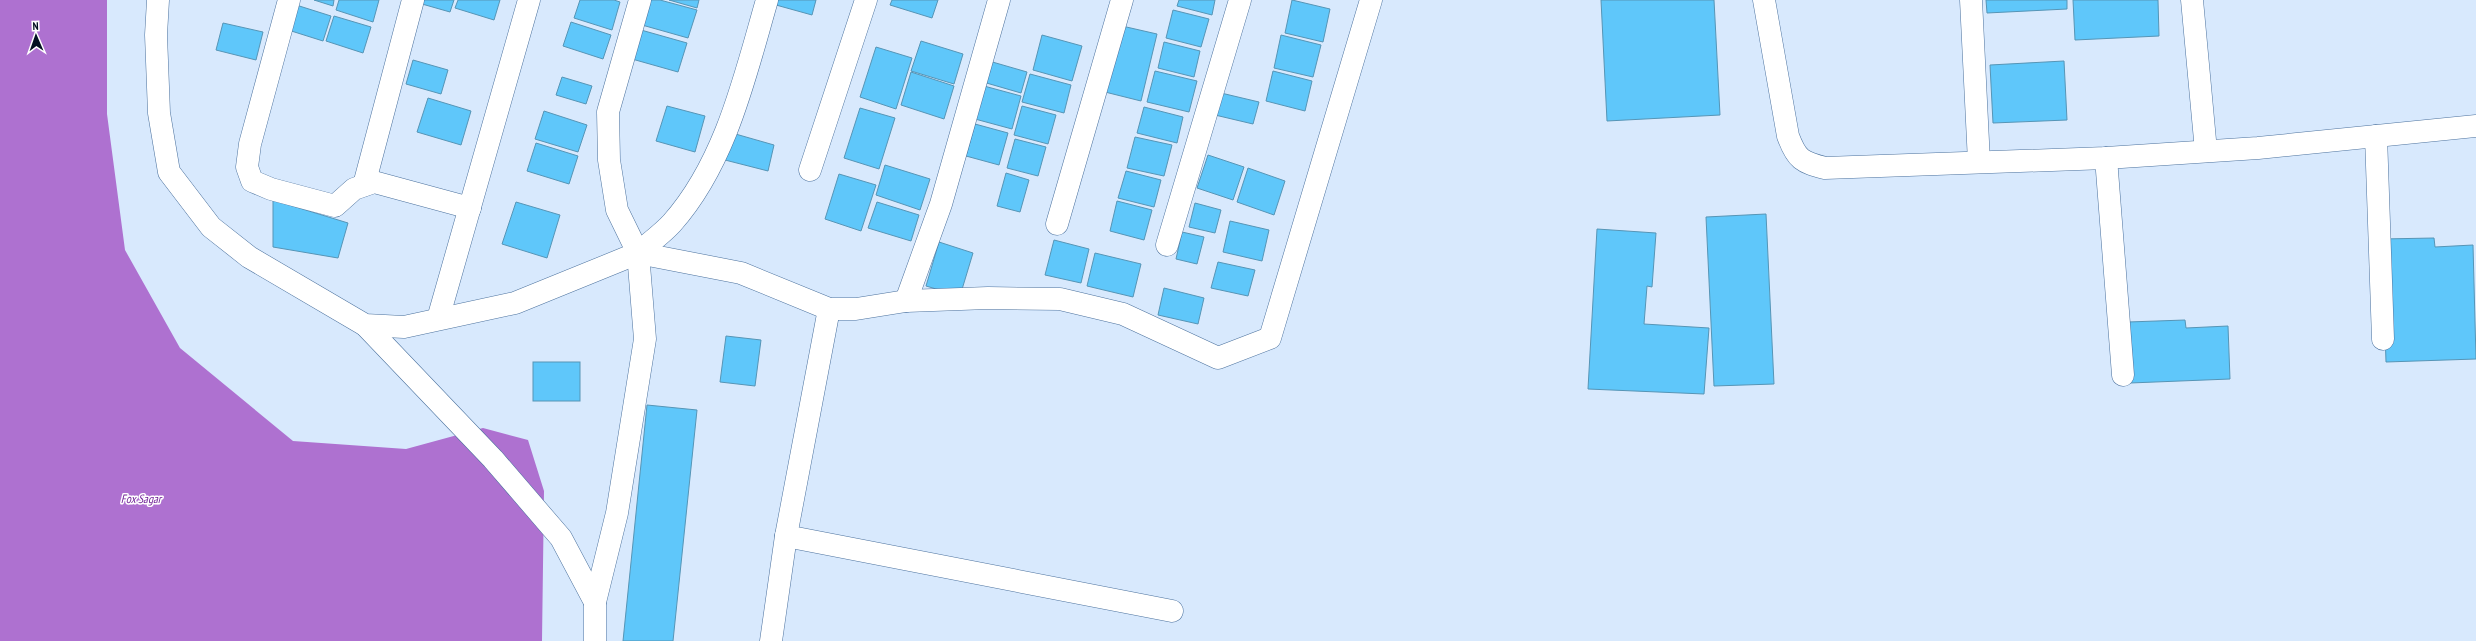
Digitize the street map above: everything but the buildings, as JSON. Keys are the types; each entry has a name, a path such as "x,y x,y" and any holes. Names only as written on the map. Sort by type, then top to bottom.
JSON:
{"street":[{"path":"158,0 156,35 159,113 169,172 211,227 249,257 365,325 493,459 561,538 595,602"},
{"path":"289,0 250,144 247,167 252,181 271,189 335,206 354,189 374,182 470,208"},
{"path":"364,185 413,0"},
{"path":"438,319 529,0"},
{"path":"595,641 595,602 617,513 645,339 638,253 617,210 609,160 608,112 640,0"},
{"path":"365,325 404,327 515,303 638,253 672,223 699,187 731,116 746,74 767,0"},
{"path":"810,170 866,0"},
{"path":"906,301 941,204 999,0"},
{"path":"1057,224 1122,0"},
{"path":"1167,245 1240,0"},
{"path":"638,253 741,273 829,309 856,309 906,301 988,298 1060,299 1123,314 1218,358 1270,338 1371,0"},
{"path":"1764,0 1788,136 1794,153 1804,162 1825,168 2106,158 2206,151 2476,126"},
{"path":"1971,0 1978,162"},
{"path":"2192,0 2206,151"},
{"path":"2376,136 2383,339"},
{"path":"2106,158 2123,375"},
{"path":"771,641 786,536 829,309"},
{"path":"786,536 1172,611"}],"water":[{"name":"Fox Sagar","path":"0,0 107,0 107,114 125,250 180,348 293,441 406,449 483,428 528,440 544,491 542,641 0,641"}]}
